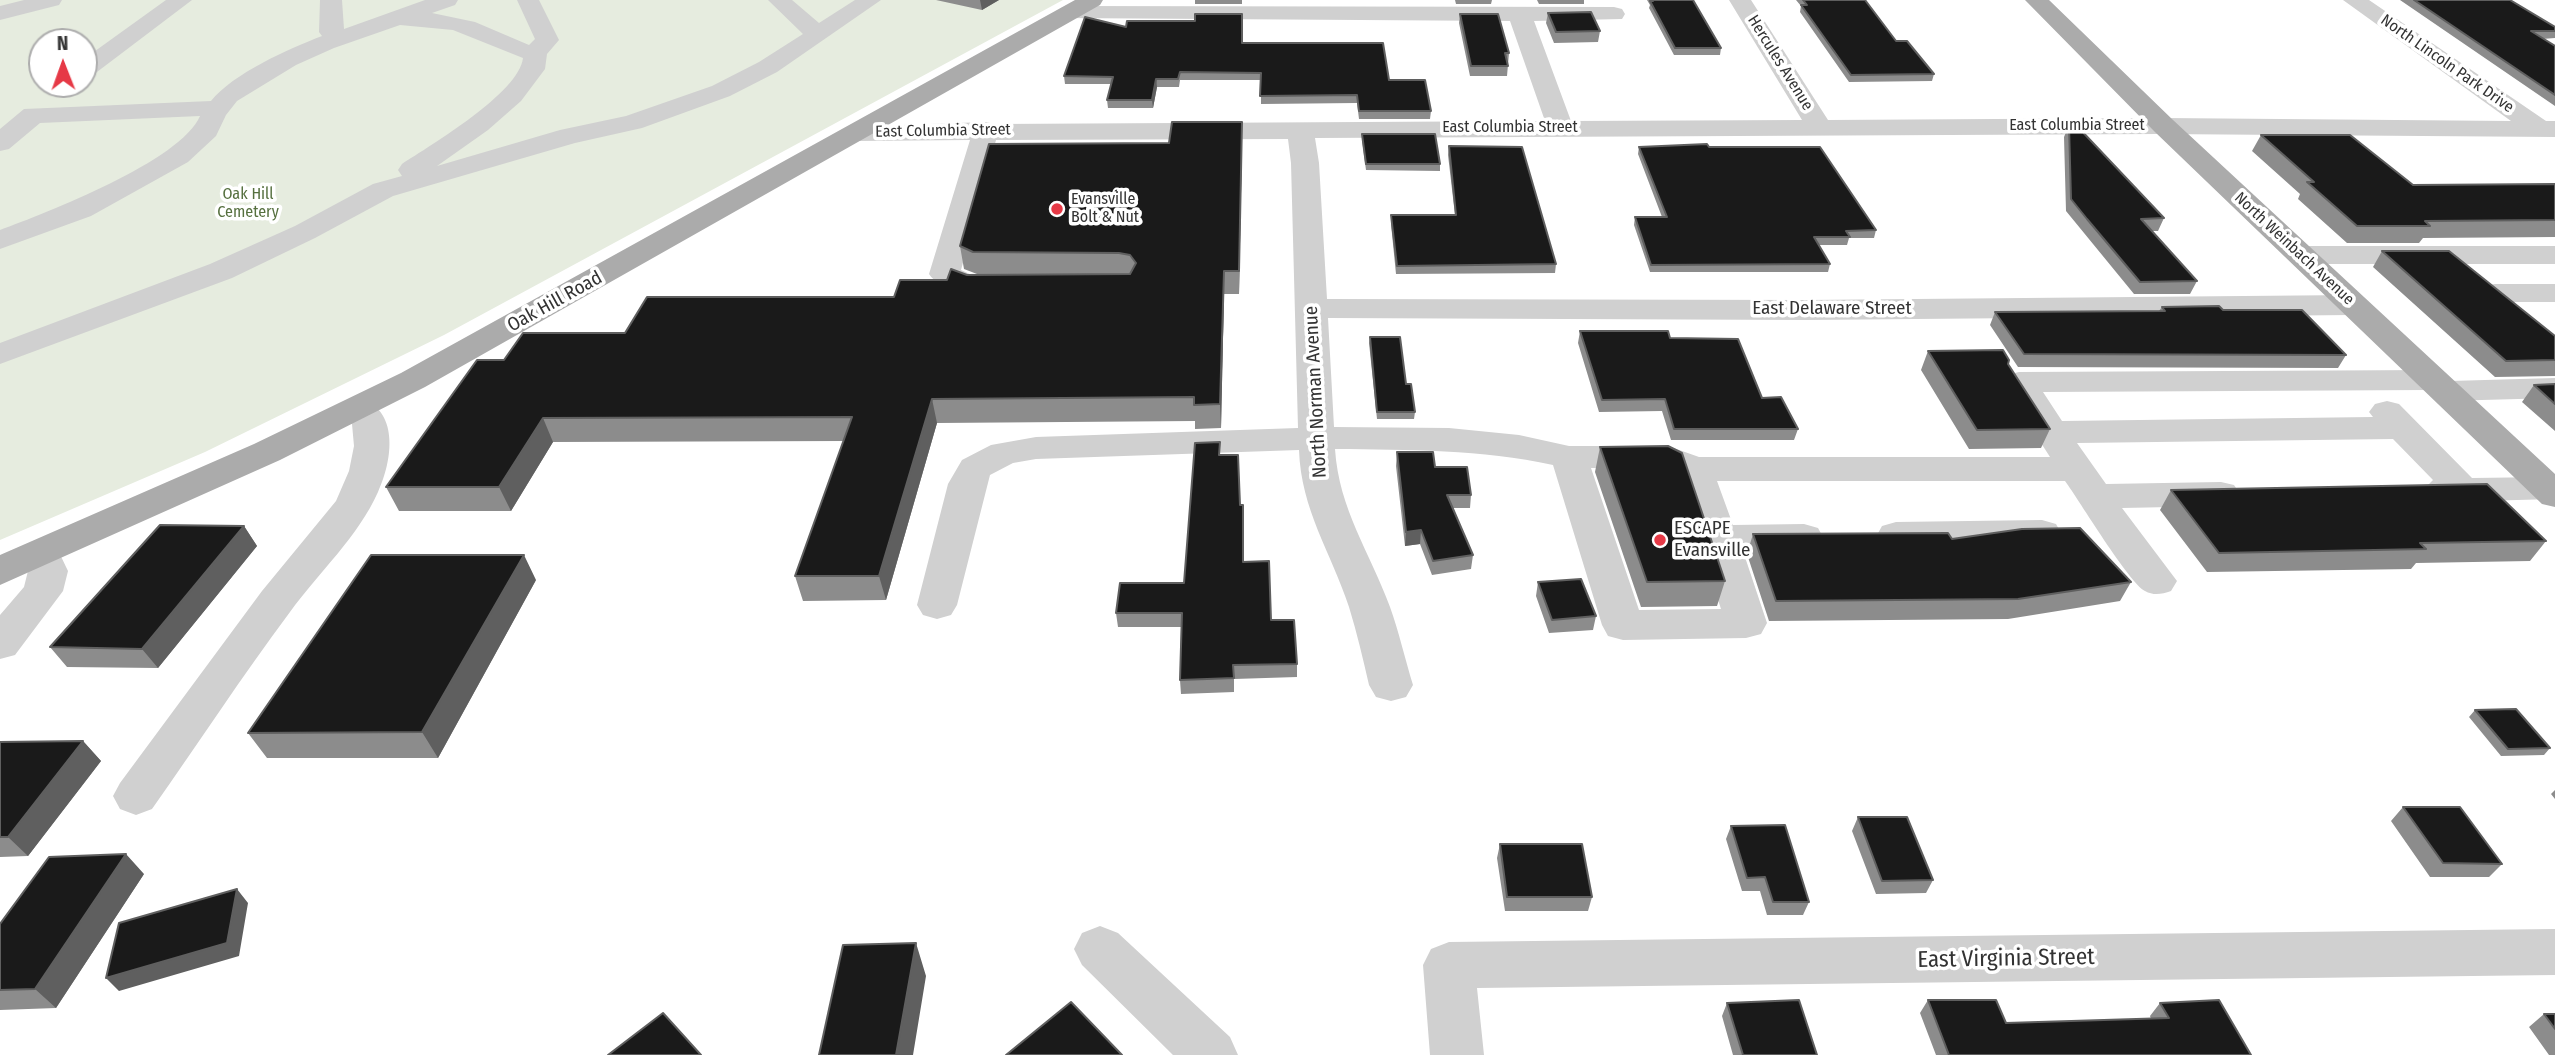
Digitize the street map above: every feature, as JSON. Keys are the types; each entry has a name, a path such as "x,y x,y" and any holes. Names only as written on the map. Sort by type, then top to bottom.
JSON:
{"main road":[{"name":"North Weinbach Avenue","path":"2036,0 2165,127 2552,492"},
{"name":"Oak Hill Road","path":"0,571 267,452 356,408 559,300 1081,7"}],"street":[{"path":"0,13 51,0"},
{"path":"98,60 181,0"},
{"path":"331,0 331,32 345,37"},
{"path":"0,240 81,210 178,156 207,130 228,96 257,76 287,60 447,0"},
{"path":"779,0 817,34"},
{"path":"383,190 569,136 634,122 721,91 768,67 870,0"},
{"name":"Hercules Avenue","path":"1740,0 1819,127"},
{"name":"North Lincoln Park Drive","path":"2354,0 2547,129"},
{"path":"0,354 221,271 304,232 383,190 470,130 506,101 547,40 539,5"},
{"path":"1081,7 1315,7 1520,15 1614,14"},
{"path":"1520,15 1560,127"},
{"path":"396,19 429,19 474,29 524,53 534,61"},
{"path":"534,61 527,91 535,116 569,136"},
{"path":"0,143 52,98"},
{"path":"33,115 219,108"},
{"name":"East Columbia Street","path":"856,133 1560,127 2547,129"},
{"name":"North Norman Avenue","path":"1300,129 1305,163 1318,470 1327,510 1369,606 1391,685"},
{"path":"986,130 944,274 971,286 1025,287"},
{"path":"2301,255 2555,255"},
{"path":"2446,255 2533,324"},
{"path":"2495,293 2555,293"},
{"name":"East Delaware Street","path":"1311,308 1806,310 2353,304"},
{"path":"2356,380 2463,490"},
{"path":"2157,581 2118,531 2019,382 2356,380 2555,388"},
{"path":"136,796 277,600 359,494 369,466 371,432 369,419 356,408"},
{"path":"2052,432 2403,428"},
{"path":"937,605 967,484 975,468 1004,453 1036,448 1317,438 1449,439 1519,446 1569,457 1668,457 1694,469 2086,482 2259,493"},
{"path":"1569,457 1623,625 1746,623 1694,469"},
{"path":"2409,491 2552,492"},
{"path":"1719,538 2118,531"},
{"path":"0,644 43,591 48,571 41,553"},
{"path":"1100,949 1211,1055"},
{"name":"East Virginia Street","path":"1457,1055 1449,965 2555,952"}],"green space":[{"name":"Oak Hill Cemetery","path":"0,0 1063,0 444,335 205,452 0,540"}],"building":[{"path":"1693,0 1721,48 1675,48 1650,1"},
{"path":"1803,0 1865,0 1896,41 1907,41 1934,74 1851,75 1801,5 1807,5"},
{"path":"2414,0 2510,0 2555,27 2555,31 2531,31 2555,46 2555,95"},
{"path":"1591,12 1600,31 1556,32 1548,13"},
{"path":"1195,14 1242,14 1242,43 1383,43 1389,80 1425,80 1431,111 1359,111 1357,95 1260,96 1261,73 1180,72 1178,79 1156,79 1152,100 1107,100 1113,77 1064,76 1085,17 1126,27 1127,21 1195,21"},
{"path":"1460,14 1498,14 1509,53 1505,53 1508,66 1471,66"},
{"path":"1172,122 1242,122 1239,271 1224,271 1220,404 1194,405 1194,397 932,399 879,576 795,576 852,417 543,418 499,487 386,487 477,360 504,360 523,333 625,333 647,297 894,297 900,280 947,280 951,269 967,275 1130,274 1136,263 1130,255 1119,253 973,252 960,246 989,144 1169,143"},
{"path":"2069,125 2076,125 2164,218 2141,219 2197,281 2140,282 2087,219 2071,199"},
{"path":"1362,134 1435,134 1440,164 1366,164"},
{"path":"2261,135 2350,135 2413,185 2555,184 2555,220 2425,221 2430,226 2357,226 2307,182 2314,182"},
{"path":"1707,144 1709,147 1820,147 1876,230 1846,231 1850,237 1814,237 1830,264 1651,265 1635,217 1667,217 1639,147"},
{"path":"1449,146 1522,147 1556,264 1397,266 1391,215 1456,215"},
{"path":"2382,251 2449,251 2555,336 2555,360 2506,361"},
{"path":"2219,306 2223,310 2302,310 2346,355 2024,354 1995,312 2165,311 2162,307"},
{"path":"1580,331 1668,331 1670,338 1738,339 1762,398 1781,397 1798,429 1674,429 1665,399 1602,400"},
{"path":"1370,337 1400,337 1406,384 1411,384 1415,412 1377,412"},
{"path":"2003,350 2009,360 2008,364 2050,429 1977,430 1928,351"},
{"path":"2555,384 2555,404 2534,385"},
{"path":"1220,442 1219,455 1238,455 1240,505 1243,505 1243,562 1269,561 1271,620 1294,620 1297,664 1233,665 1234,678 1180,680 1182,613 1116,613 1120,583 1184,583 1195,443"},
{"name":"ESCAPE Evansville","path":"1668,446 1682,453 1725,581 1647,582 1600,447"},
{"path":"1397,452 1433,452 1435,467 1467,467 1471,495 1447,495 1473,555 1433,561 1421,530 1406,532"},
{"path":"2487,484 2546,541 2420,543 2426,549 2219,553 2171,490"},
{"path":"160,525 244,526 142,649 50,647"},
{"path":"2080,528 2131,582 2018,599 1776,601 1753,534 1948,533 1952,539 2022,529"},
{"path":"371,555 524,555 422,732 248,733"},
{"path":"1581,579 1596,616 1552,620 1538,582"},
{"path":"2516,709 2550,748 2508,749 2475,710"},
{"path":"83,741 8,837 0,837 0,742"},
{"path":"2403,807 2460,807 2502,864 2443,863"},
{"path":"1858,817 1907,817 1933,880 1882,881"},
{"path":"1785,825 1809,902 1773,902 1765,877 1747,878 1731,826"},
{"path":"1500,844 1582,844 1592,897 1507,897"},
{"path":"126,854 35,989 0,990 0,924 49,857"},
{"path":"237,889 227,943 106,978 119,923"},
{"path":"916,943 896,1055 819,1055 843,945"},
{"path":"1799,1000 1817,1055 1743,1055 1727,1003"},
{"path":"1928,1000 1996,1000 2006,1023 2169,1018 2160,1003 2219,1000 2251,1055 1949,1055"},
{"path":"1071,1002 1122,1055 1006,1055"},
{"path":"663,1013 701,1055 608,1055"},
{"path":"2544,1014 2555,1014 2555,1029"}],"place":[{"name":"Evansville Bolt & Nut","path":"1057,209"},
{"name":"ESCAPE Evansville","path":"1660,540"}]}
